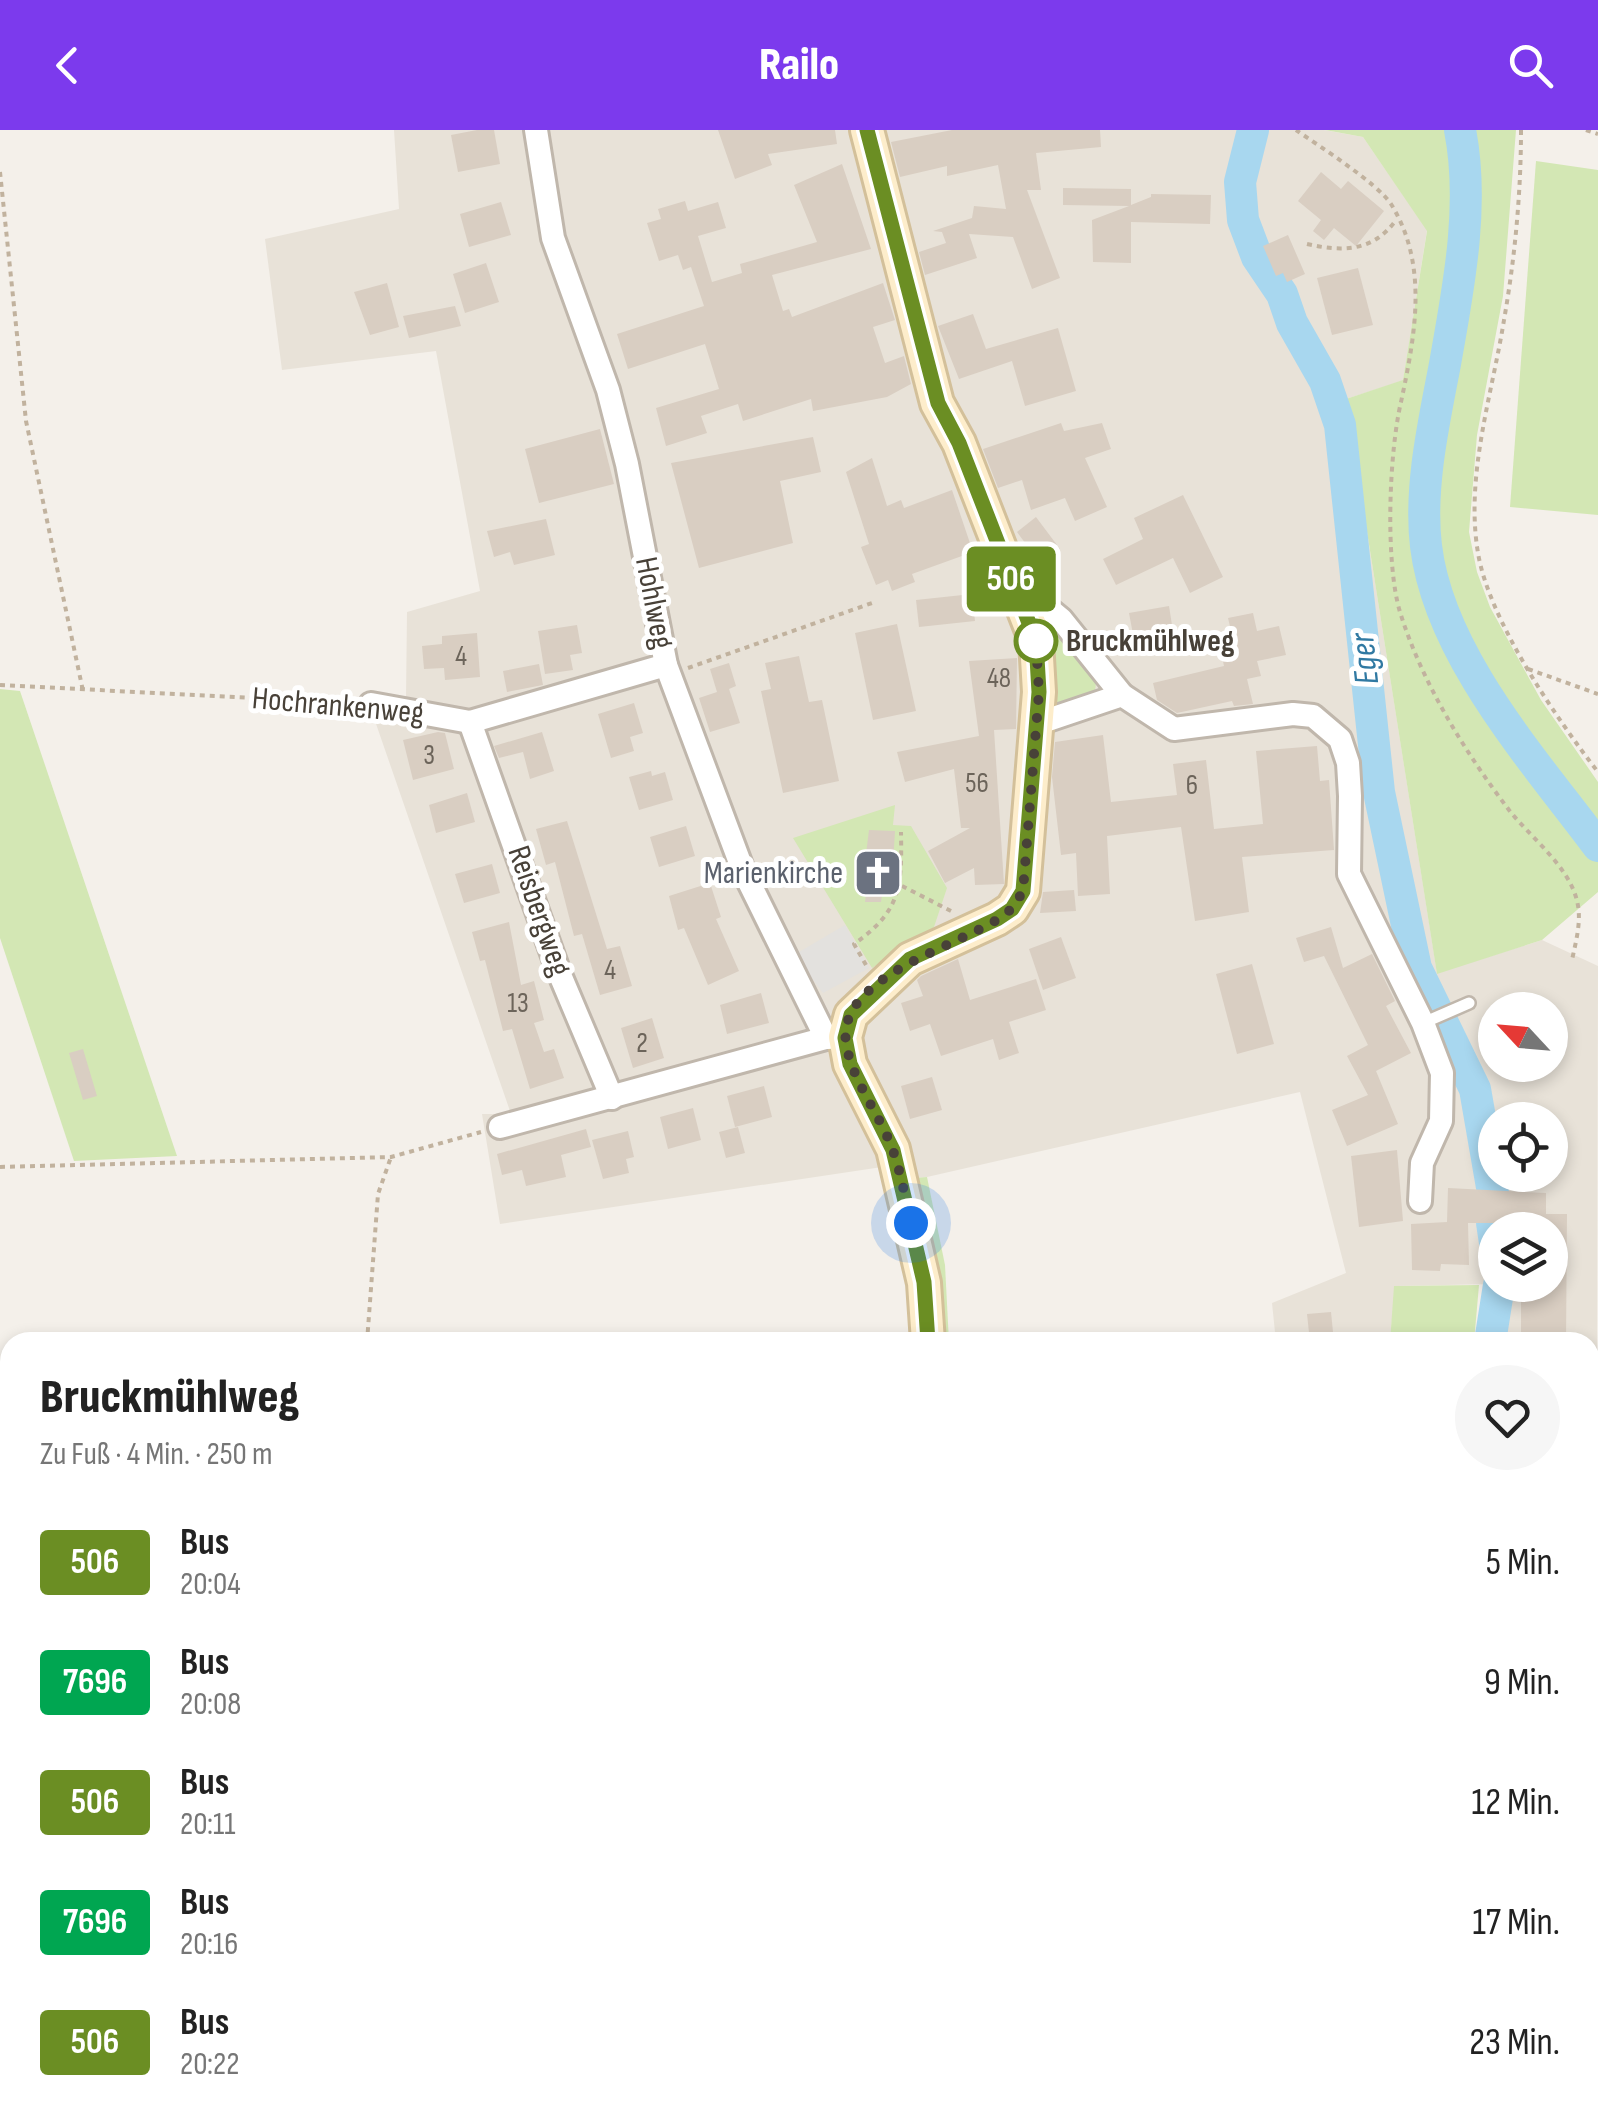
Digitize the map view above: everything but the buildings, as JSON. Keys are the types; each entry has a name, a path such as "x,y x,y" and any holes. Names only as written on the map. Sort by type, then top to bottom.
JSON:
{"street":[{"name":"Hohlweg","path":"536,130 553,238 608,390 627,464 666,665 742,868 835,1038"},
{"path":"500,1127 835,1038 851,1015 910,959 1012,909 1023,891 1036,724 1036,641 959,443 938,403 867,130"},
{"path":"1010,577 1062,619 1122,695 1174,730 1294,714 1328,725 1340,738 1348,763 1349,874 1423,1022 1442,1074 1441,1120 1422,1163 1420,1201"},
{"name":"Hochrankenweg","path":"371,704 470,722 666,665"},
{"path":"1036,724 1122,695"},
{"name":"Reisbergweg","path":"470,722 558,970 612,1098"},
{"path":"835,1038 893,1150 924,1282 927,1332"}],"lane":[{"path":"1423,1022 1469,1003"}],"path":[{"path":"1296,130 1391,204 1410,242 1418,306 1400,404 1391,533 1394,585 1412,644 1452,725 1508,809 1564,876 1577,900 1578,933 1572,960"},
{"path":"1521,130 1514,250 1482,441 1474,526 1487,586 1528,669 1598,772"},
{"path":"1586,130 1598,134"},
{"path":"0,172 26,421 83,690"},
{"path":"1307,244 1340,252 1372,243 1396,220"},
{"path":"666,665 676,672 872,603"},
{"path":"1528,669 1598,694"},
{"name":"Hochrankenweg","path":"0,685 371,704"},
{"path":"878,987 854,944 883,924 902,886 901,832"},
{"path":"902,886 941,908 961,910"},
{"path":"0,1167 391,1156 500,1127"},
{"path":"368,1332 378,1194 391,1156"}],"shaded area":[{"path":"394,130 1324,130 1363,137 1427,230 1403,381 1346,399 1437,973 1542,940 1598,966 1597,1332 1506,1332 1507,1302 1568,1302 1568,1212 1478,1212 1478,1284 1395,1286 1391,1332 1275,1332 1272,1303 1346,1273 1300,1092 927,1177 914,1178 882,1167 500,1224 482,1114 511,1114 365,692 406,698 407,612 480,591 436,351 282,370 265,239 399,209"},
{"path":"845,925 869,968 823,993 794,955"}],"green space":[{"path":"1325,130 1516,130 1503,296 1477,435 1469,532 1477,572 1490,607 1541,700 1598,782 1598,892 1542,940 1437,974 1346,399 1403,380 1427,231 1363,137"},
{"path":"1536,161 1598,170 1598,515 1510,507"},
{"path":"1046,616 1097,675 1095,691 1080,701 1053,703 1046,681"},
{"path":"0,689 20,691 177,1156 74,1161 0,938"},
{"path":"895,805 893,825 911,826 947,888 934,927 872,968 793,838"},
{"path":"927,1177 945,1265 948,1332 937,1332 914,1178"},
{"path":"1478,1285 1475,1332 1391,1332 1394,1286"}],"waterway":[{"name":"Eger","path":"1253,130 1240,182 1243,220 1257,257 1282,294 1292,323 1325,381 1340,425 1379,792 1416,968 1475,1089 1493,1193"},
{"name":"Eger","path":"1460,130 1466,188 1463,248 1429,455 1424,501 1426,546 1434,587 1469,666 1519,742 1598,846"},
{"name":"Eger","path":"1492,1332 1496,1302"}],"bus line":[{"name":"506","path":"867,130 938,403 959,443 1036,641 1039,692 1023,891 1012,909 997,919 910,959 851,1015 845,1038 850,1064 893,1150 924,1282 927,1332"}],"place":[{"name":"Bruckmühlweg","path":"1036,641"},
{"name":"Marienkirche","path":"878,873"}],"route":[{"path":"911,1223 893,1150 850,1064 845,1038 851,1015 910,959 997,919 1012,909 1023,891 1039,692 1036,641"}]}
